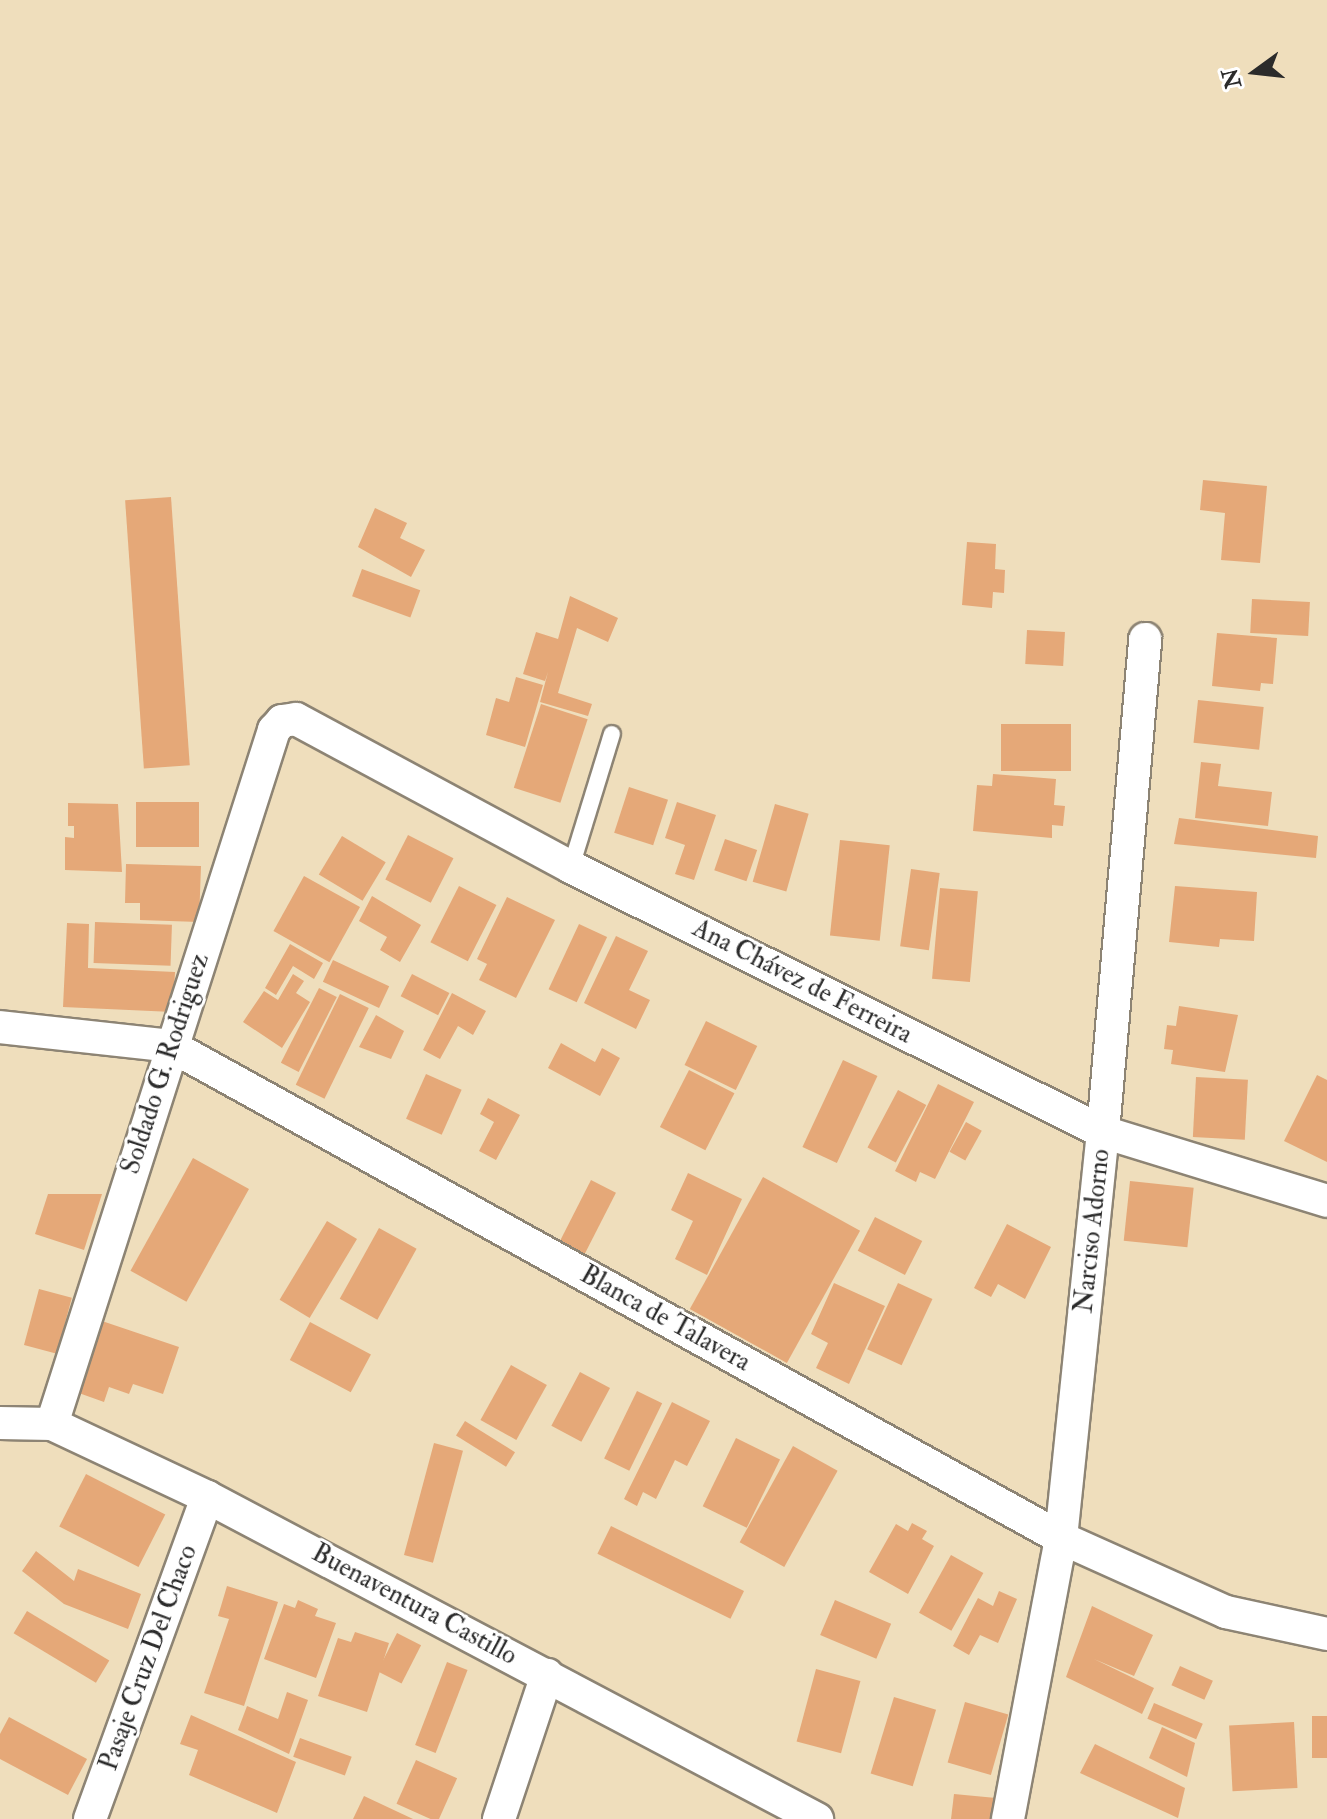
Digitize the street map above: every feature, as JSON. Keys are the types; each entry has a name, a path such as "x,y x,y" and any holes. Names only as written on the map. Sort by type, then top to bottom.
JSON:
{"street":[{"name":"Narciso Adorno","path":"1008,1819 1061,1538 1103,1132 1145,639"},
{"name":"Ana Chávez de Ferreira","path":"296,719 571,867 1103,1132 1327,1201"},
{"name":"Soldado G. Rodriguez","path":"52,1424 274,730 282,721 296,719"},
{"name":"Blanca de Talavera","path":"0,1027 171,1046 1061,1538 1226,1612 1327,1634"},
{"name":"Buenaventura Castillo","path":"0,1423 52,1424 207,1497 817,1819"},
{"name":"Pasaje Cruz Del Chaco","path":"90,1819 207,1497"},
{"path":"499,1819 547,1675"}],"lane":[{"path":"571,867 612,734"}],"building":[{"path":"1203,480 1267,486 1260,563 1221,560 1225,513 1200,510"},
{"path":"171,497 190,765 144,769 125,500"},
{"path":"375,508 407,523 400,538 425,550 411,577 358,547"},
{"path":"967,542 996,544 995,569 1005,570 1004,593 993,592 992,608 962,605"},
{"path":"362,569 420,590 410,617 352,596"},
{"path":"570,596 618,618 608,642 577,628 558,693 592,704 588,716 540,702 548,672 545,681 523,674 536,632 558,639"},
{"path":"1252,599 1310,602 1308,636 1250,633"},
{"path":"1027,630 1065,632 1063,666 1025,664"},
{"path":"1217,633 1277,638 1273,684 1261,683 1260,691 1212,686"},
{"path":"516,677 543,685 525,747 486,735 496,698 509,702"},
{"path":"1198,700 1264,707 1259,750 1194,743"},
{"path":"541,704 588,719 560,803 514,788"},
{"path":"1001,724 1071,724 1071,771 1001,771"},
{"path":"1201,762 1221,764 1218,786 1272,792 1268,826 1195,818"},
{"path":"993,774 1056,779 1054,805 1065,806 1063,826 1052,825 1052,838 973,831 977,785 992,786"},
{"path":"629,787 668,800 653,845 614,833"},
{"path":"136,802 199,802 199,847 136,847"},
{"path":"677,802 716,815 694,880 675,874 685,845 665,838"},
{"path":"68,803 118,804 122,872 65,870 65,837 74,838 74,826 68,826"},
{"path":"775,804 809,814 786,892 753,882"},
{"path":"1179,818 1318,836 1316,858 1174,844"},
{"path":"408,835 453,858 431,903 385,880"},
{"path":"342,836 386,862 363,901 319,875"},
{"path":"725,839 757,850 746,881 714,870"},
{"path":"840,840 890,845 880,941 830,935"},
{"path":"126,864 201,866 199,922 140,920 140,903 125,903"},
{"path":"911,869 940,873 929,950 900,946"},
{"path":"304,876 360,907 329,962 273,931"},
{"path":"459,886 496,905 468,961 430,942"},
{"path":"1175,886 1257,892 1254,941 1220,939 1219,947 1169,942"},
{"path":"940,888 978,891 970,982 932,979"},
{"path":"372,896 421,925 400,962 380,950 387,937 359,921"},
{"path":"507,897 555,920 516,998 479,980 487,964 477,959"},
{"path":"95,922 172,925 171,966 94,963"},
{"path":"67,923 89,924 88,968 175,972 173,1012 63,1007"},
{"path":"579,924 607,937 577,1002 549,989"},
{"path":"616,936 648,951 629,990 650,1000 636,1029 584,1003"},
{"path":"290,944 323,963 314,979 293,966 276,995 265,988"},
{"path":"333,960 389,986 379,1008 323,982"},
{"path":"293,974 304,981 296,993 310,1002 282,1048 243,1022 264,991 278,1000"},
{"path":"412,974 449,993 438,1015 401,996"},
{"path":"319,988 337,997 299,1072 281,1063"},
{"path":"452,993 486,1011 473,1035 458,1026 440,1059 423,1050"},
{"path":"340,994 369,1008 324,1099 296,1085"},
{"path":"1179,1006 1238,1015 1225,1072 1171,1064 1173,1050 1164,1049 1167,1025 1176,1026"},
{"path":"376,1015 404,1031 391,1059 359,1047"},
{"path":"706,1021 757,1046 736,1090 685,1065"},
{"path":"561,1043 595,1062 602,1048 620,1058 600,1096 548,1068"},
{"path":"843,1060 877,1076 837,1163 802,1147"},
{"path":"689,1070 734,1093 705,1150 660,1127"},
{"path":"426,1074 462,1090 442,1135 406,1119"},
{"path":"1317,1075 1327,1080 1327,1162 1284,1141"},
{"path":"1196,1077 1248,1080 1245,1140 1193,1137"},
{"path":"938,1084 974,1102 935,1179 920,1172 916,1182 895,1171"},
{"path":"898,1090 926,1105 896,1162 867,1147"},
{"path":"488,1098 520,1115 496,1160 479,1151 494,1122 480,1114"},
{"path":"966,1122 982,1131 965,1160 950,1152"},
{"path":"193,1158 249,1189 186,1302 130,1271"},
{"path":"688,1173 742,1199 707,1275 675,1259 693,1221 671,1210"},
{"path":"763,1177 860,1231 787,1363 690,1309"},
{"path":"591,1180 616,1193 583,1257 558,1244"},
{"path":"1130,1181 1194,1188 1187,1247 1124,1241"},
{"path":"48,1194 102,1194 84,1250 35,1234"},
{"path":"875,1217 922,1241 905,1275 858,1251"},
{"path":"327,1221 357,1239 310,1318 280,1300"},
{"path":"1007,1224 1051,1247 1025,1299 998,1284 991,1297 974,1288"},
{"path":"379,1228 417,1249 377,1320 340,1299"},
{"path":"834,1283 885,1306 849,1384 816,1368 828,1343 811,1334"},
{"path":"898,1283 932,1299 902,1365 867,1349"},
{"path":"39,1289 72,1298 57,1354 24,1345"},
{"path":"99,1320 179,1347 163,1394 133,1384 129,1394 109,1387 104,1402 76,1392"},
{"path":"310,1322 371,1354 351,1392 290,1360"},
{"path":"511,1365 547,1385 516,1440 480,1420"},
{"path":"580,1372 610,1388 581,1442 551,1426"},
{"path":"637,1391 662,1403 629,1471 604,1458"},
{"path":"672,1402 710,1421 687,1466 675,1460 656,1499 643,1492 637,1506 624,1499"},
{"path":"465,1421 515,1452 506,1467 456,1435"},
{"path":"736,1438 780,1459 747,1528 703,1506"},
{"path":"434,1443 463,1451 433,1563 404,1555"},
{"path":"793,1446 838,1471 784,1567 740,1542"},
{"path":"86,1474 165,1514 139,1567 59,1527"},
{"path":"912,1523 927,1531 922,1539 934,1546 908,1594 869,1572 896,1524 908,1531"},
{"path":"611,1526 744,1591 730,1619 597,1554"},
{"path":"36,1551 74,1581 78,1569 141,1594 128,1629 64,1604 22,1571"},
{"path":"951,1555 983,1573 951,1631 919,1613"},
{"path":"227,1586 278,1602 244,1706 204,1693 229,1619 218,1616"},
{"path":"999,1591 1017,1599 998,1643 980,1635 969,1655 953,1646 978,1598 993,1606"},
{"path":"298,1600 318,1609 315,1616 336,1623 316,1678 264,1659 284,1604 295,1608"},
{"path":"835,1600 891,1624 876,1659 820,1635"},
{"path":"1092,1606 1153,1635 1134,1676 1094,1659 1154,1688 1142,1714 1066,1677"},
{"path":"27,1611 109,1660 96,1683 14,1633"},
{"path":"355,1632 389,1643 367,1712 318,1696 338,1638 351,1642"},
{"path":"397,1633 421,1645 402,1684 377,1671"},
{"path":"447,1662 468,1670 436,1753 415,1745"},
{"path":"1180,1666 1213,1681 1204,1700 1171,1685"},
{"path":"816,1669 860,1681 841,1753 797,1741"},
{"path":"287,1692 308,1700 289,1754 238,1730 247,1706 278,1719"},
{"path":"894,1697 936,1710 913,1786 871,1774"},
{"path":"965,1702 1008,1714 991,1775 948,1763"},
{"path":"1154,1703 1203,1724 1196,1739 1147,1719"},
{"path":"191,1715 296,1762 277,1813 189,1775 198,1750 180,1744"},
{"path":"1312,1716 1327,1716 1327,1758 1312,1758"},
{"path":"9,1717 87,1759 68,1795 0,1759 0,1734"},
{"path":"1294,1722 1297,1788 1233,1791 1229,1725"},
{"path":"1162,1727 1195,1743 1187,1777 1149,1758"},
{"path":"300,1738 352,1757 345,1776 293,1757"},
{"path":"1095,1744 1185,1788 1178,1818 1080,1773"},
{"path":"416,1760 457,1778 439,1819 431,1819 396,1804"},
{"path":"954,1794 996,1798 993,1819 951,1819"},
{"path":"364,1796 413,1819 353,1819"}]}
